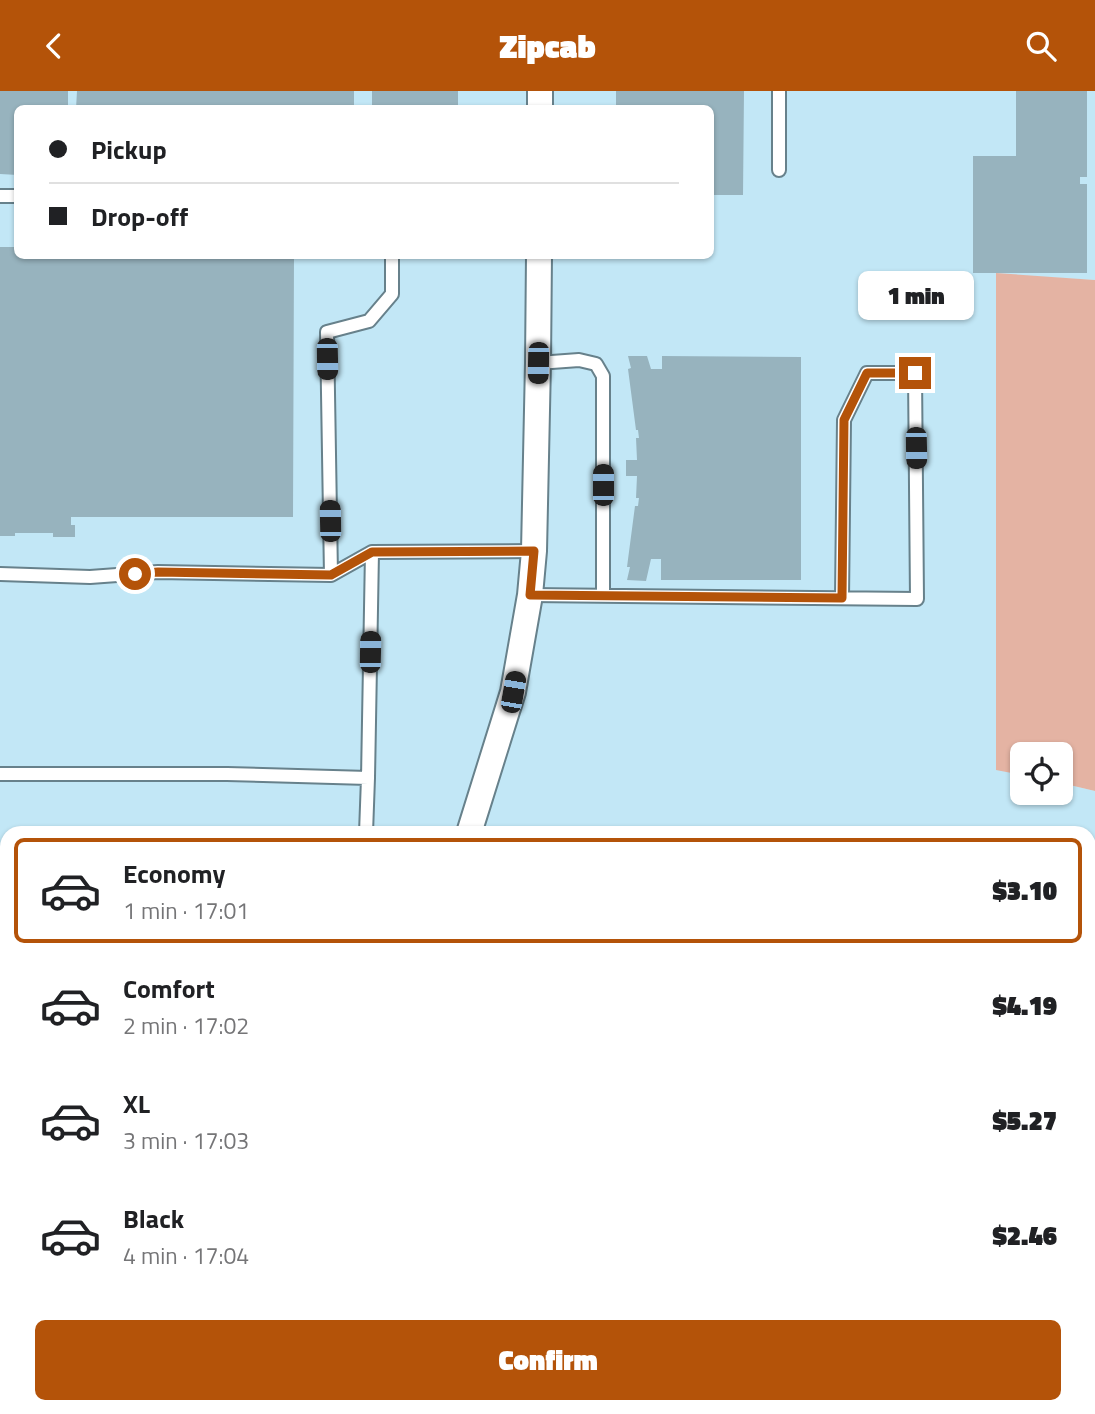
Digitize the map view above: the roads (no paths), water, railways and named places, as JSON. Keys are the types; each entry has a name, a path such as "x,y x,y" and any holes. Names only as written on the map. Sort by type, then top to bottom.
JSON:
{"street":[{"path":"471,826 513,692 530,595 534,551 539,259"}],"lane":[{"path":"779,91 779,170"},
{"path":"331,575 327,332 369,321 392,294 392,259"},
{"path":"538,363 579,360 596,364 603,376 603,595"},
{"path":"530,595 917,599 915,373 867,373 844,420 842,598"},
{"path":"0,575 90,577 158,572 331,575 372,552 534,551"},
{"path":"366,826 372,552"},
{"path":"0,774 251,774 368,778"}]}
